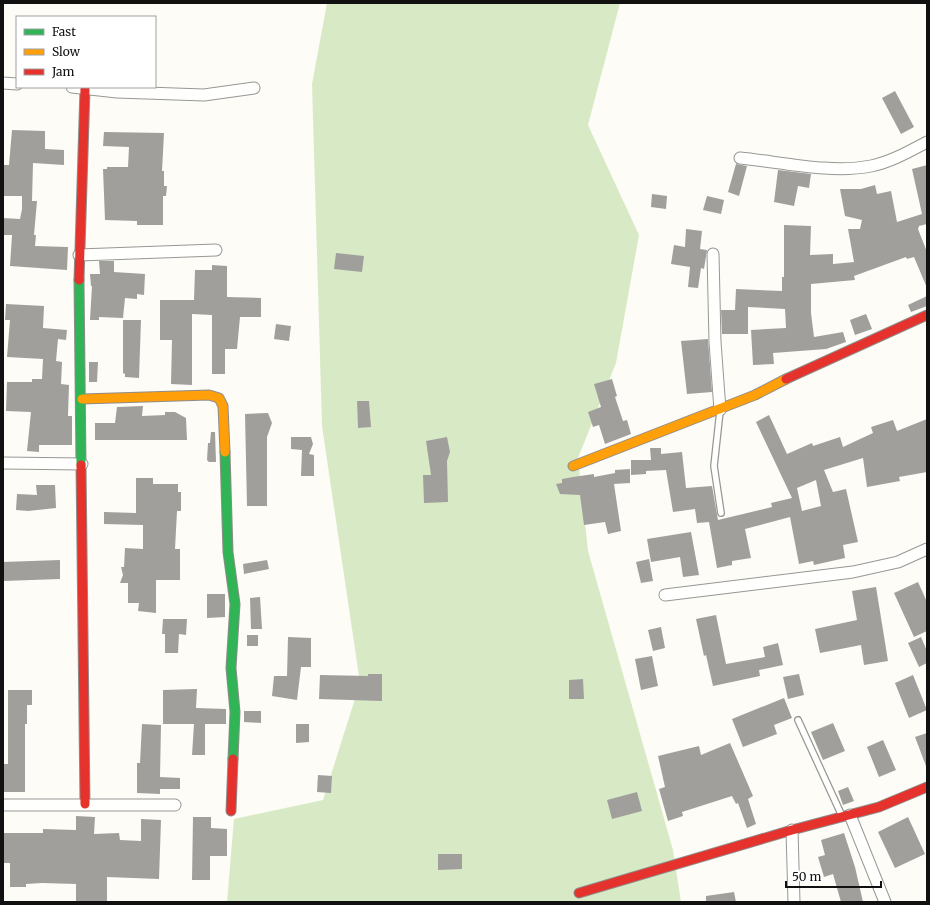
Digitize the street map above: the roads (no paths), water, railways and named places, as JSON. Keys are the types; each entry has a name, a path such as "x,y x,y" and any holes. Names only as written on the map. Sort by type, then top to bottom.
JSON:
{"street":[{"path":"3,83 16,84"},
{"path":"78,88 117,92 204,95 254,88"},
{"path":"85,89 85,135 79,255 82,399 85,804"},
{"path":"740,158 837,169 851,168 871,166 906,153 927,142"},
{"path":"79,255 216,250"},
{"path":"713,254 715,342 720,410"},
{"path":"573,466 720,410 927,315"},
{"path":"82,399 208,395 219,398 223,406 228,552 235,604 232,668 235,712 231,811"},
{"path":"3,463 82,464"},
{"path":"664,595 853,572 898,562 927,549"},
{"path":"579,893 792,830 879,807 927,787"},
{"path":"3,805 175,805"},
{"path":"846,816 885,902"},
{"path":"792,830 794,902"}],"lane":[{"path":"720,410 714,466 721,513"},
{"path":"798,720 846,816"}]}
